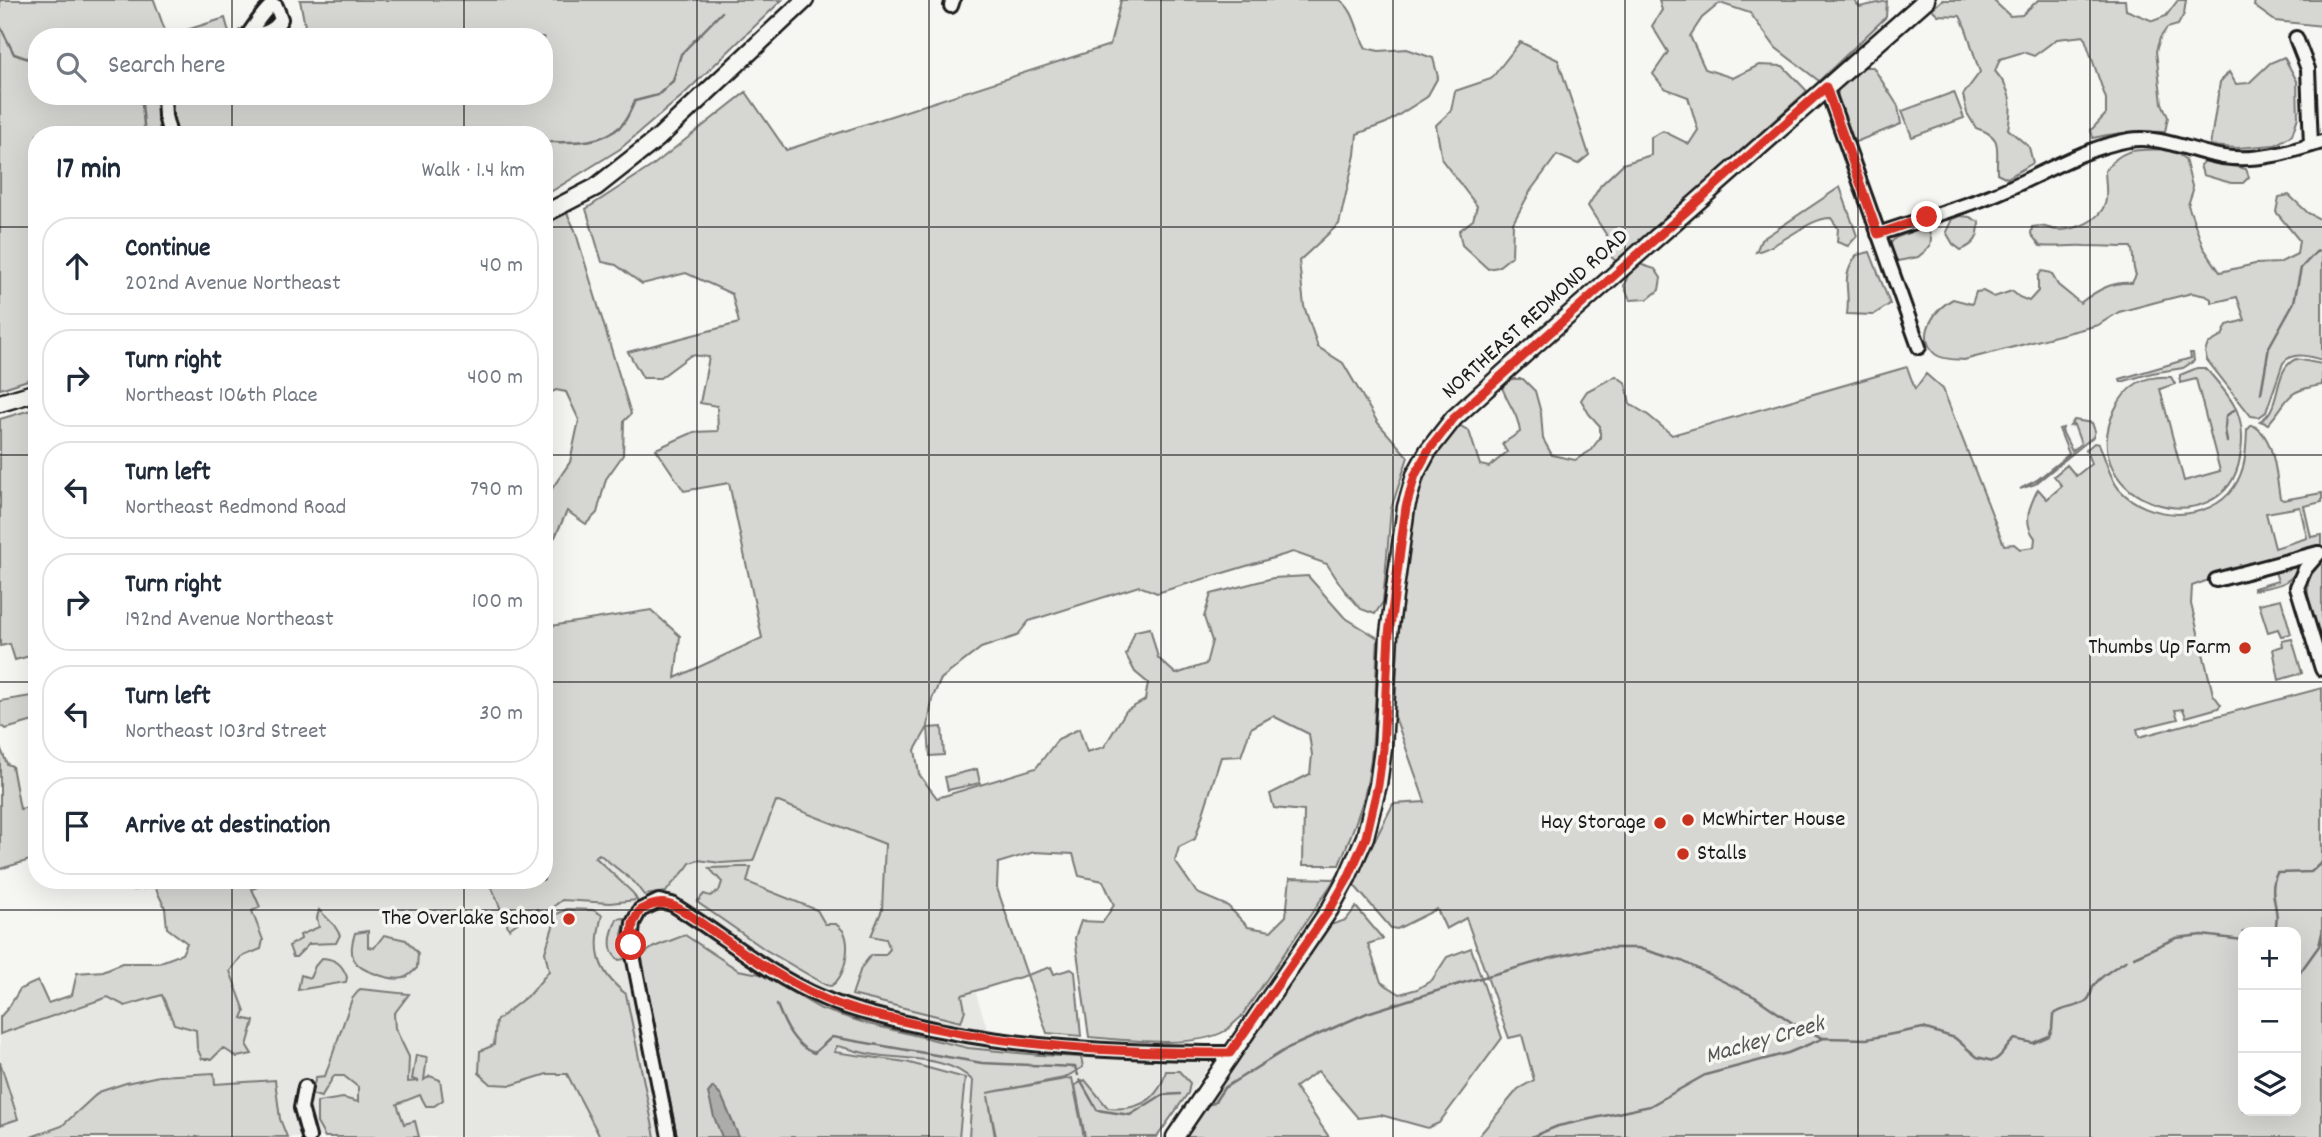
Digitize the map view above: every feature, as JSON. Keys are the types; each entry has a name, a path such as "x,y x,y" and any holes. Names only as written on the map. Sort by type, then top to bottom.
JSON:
{"street":[{"path":"553,209 596,187 657,139 805,0"},
{"name":"NORTHEAST REDMOND ROAD","path":"1175,1137 1330,909 1348,878 1366,837 1381,761 1389,634 1406,507 1415,475 1428,451 1454,418 1926,0"},
{"path":"1878,234 1991,196 2057,164 2126,141 2144,138 2223,157 2249,159 2281,154 2317,143 2308,69 2295,38"},
{"path":"1826,87 1919,347"},
{"path":"164,105 168,126"},
{"path":"0,403 28,395"},
{"path":"2216,580 2320,553"},
{"path":"2320,553 2305,569 2297,587 2322,669"},
{"path":"669,1137 631,945 633,923 640,910 659,901 672,904 783,977 818,997 840,1005 972,1037 1143,1052 1230,1053"},
{"path":"305,1087 301,1108 309,1137"}],"shaded area":[{"path":"0,0 154,0 164,28 28,28 28,105 158,105 162,126 28,126 28,380 0,389"},
{"path":"300,0 782,0 682,96 620,149 553,190 553,126 172,126 169,105 553,105 553,28 305,28"},
{"path":"1121,0 1340,0 1353,16 1366,48 1379,51 1407,49 1433,58 1438,77 1427,97 1386,123 1357,134 1355,155 1339,224 1299,261 1304,306 1318,347 1343,363 1378,423 1408,457 1391,509 1383,602 1375,614 1361,609 1344,590 1327,564 1293,552 1157,593 1139,586 1029,621 1017,636 981,648 941,679 932,699 928,727 915,750 919,774 937,798 1036,768 1058,739 1079,729 1087,752 1104,747 1126,711 1145,700 1148,683 1135,672 1126,655 1135,631 1150,628 1158,658 1176,674 1206,664 1212,641 1204,617 1211,594 1273,578 1308,576 1344,617 1378,638 1372,753 1366,789 1339,865 1303,865 1304,811 1274,808 1270,794 1310,774 1312,755 1309,734 1273,716 1251,728 1241,756 1221,757 1195,839 1179,847 1175,861 1197,893 1228,906 1248,927 1271,931 1286,916 1290,878 1335,879 1241,1017 1225,1031 1212,1037 1178,1042 1089,1037 1075,938 1081,921 1103,922 1114,905 1103,881 1079,876 1073,854 1034,852 998,863 997,888 1027,975 962,995 965,1010 961,1022 852,995 861,968 871,955 885,955 890,949 886,939 871,936 882,910 885,844 776,801 753,861 721,863 698,860 690,863 666,892 644,895 634,882 599,854 595,857 637,900 610,903 562,900 549,910 545,918 537,909 509,929 492,889 553,889 553,626 651,610 680,636 675,678 762,638 729,483 684,491 656,449 694,432 718,431 717,406 700,403 709,357 691,355 660,378 643,378 628,352 739,323 732,294 686,273 642,284 616,265 602,262 586,209 652,166 746,92 786,150 1110,45"},
{"path":"1659,0 1853,0 1860,7 1887,1 1886,17 1819,81 1776,48 1750,13 1720,3 1702,18 1690,36 1705,69 1733,78 1759,65 1783,66 1807,91 1617,262 1610,256 1609,239 1588,206 1601,185 1623,164 1651,155 1651,137 1663,131 1689,144 1698,130 1688,97 1664,88 1653,74 1668,52 1652,26 1662,10"},
{"path":"1942,0 1993,0 2010,16 2022,15 2038,0 2125,0 2126,10 2153,21 2166,16 2178,0 2186,0 2184,14 2178,25 2167,28 2156,51 2162,103 2168,117 2165,132 2129,132 2093,138 2091,130 2106,114 2106,99 2084,36 2057,39 2034,56 2023,52 2000,59 1995,71 2010,98 2008,129 2029,147 2033,163 2007,178 1997,173 1995,139 1976,128 1967,113 1963,95 1980,72 1960,16 1938,15 1932,9"},
{"path":"2255,0 2322,0 2322,26 2275,21 2254,6"},
{"path":"225,18 228,28 193,28"},
{"path":"1520,42 1558,60 1589,155 1578,164 1557,155 1531,190 1513,223 1512,256 1498,267 1488,269 1462,245 1459,231 1473,220 1477,206 1442,160 1436,125 1451,111 1455,91 1491,79"},
{"path":"2284,57 2297,81 2298,117 2292,135 2275,145 2237,148 2210,146 2220,82 2229,72 2236,84 2249,83 2270,63"},
{"path":"1864,67 1873,67 1898,106 1901,124 1853,143 1837,104 1838,88"},
{"path":"1954,92 1964,118 1912,137 1902,111"},
{"path":"2170,149 2185,159 2193,190 2188,205 2203,247 2220,272 2255,264 2279,263 2297,254 2299,240 2276,212 2279,197 2289,195 2308,213 2322,220 2322,360 2301,356 2287,359 2283,363 2266,412 2259,417 2251,416 2207,360 2205,352 2208,344 2222,336 2227,325 2245,320 2237,297 2211,303 2211,299 2206,296 2192,293 2119,312 2098,325 1964,360 1943,358 1932,351 1927,336 1931,321 1941,308 1953,299 1972,304 1976,292 1983,291 1994,297 2012,291 2029,301 2038,291 2038,276 2042,271 2051,273 2058,285 2080,303 2104,288 2132,283 2136,275 2131,247 2040,246 2031,234 2032,227 2066,230 2092,220 2105,204 2105,170 2113,162 2134,150"},
{"path":"2206,160 2246,169 2249,177 2243,183 2231,183 2203,175 2200,165"},
{"path":"1840,187 1857,236 1848,246 1837,242 1838,228 1831,218 1813,222 1756,252 1761,240"},
{"path":"567,213 575,230 631,414 624,421 623,455 606,479 597,513 586,524 567,511 553,539 553,487 570,462 579,420 566,392 553,392 553,220"},
{"path":"1961,216 1979,222 1976,239 1961,250 1953,244 1946,232 1952,219"},
{"path":"1919,229 1928,229 1930,247 1918,257 1898,261 1892,256 1890,244 1895,238"},
{"path":"1870,252 1890,304 1873,315 1847,314 1848,271 1857,255"},
{"path":"1639,264 1655,269 1661,278 1659,290 1648,299 1630,300 1624,286 1629,273"},
{"path":"2190,353 2193,353 2194,361 2183,368 2121,382 2120,379 2191,358"},
{"path":"2296,359 2322,364 2322,385 2294,393 2268,424 2260,421 2272,408 2283,371"},
{"path":"1907,367 1915,389 1926,374 1943,389 2004,545 2014,544 2020,549 2034,547 2035,538 2028,520 2038,489 2047,499 2062,486 2054,476 2067,465 2076,476 2091,464 2086,450 2094,443 2099,444 2119,489 2131,500 2161,512 2194,512 2223,499 2234,487 2241,473 2245,460 2247,430 2252,425 2260,430 2270,447 2280,498 2283,500 2322,493 2322,502 2304,506 2311,537 2322,535 2322,547 2310,553 2192,586 2191,604 2213,694 2221,705 2186,717 2183,709 2175,710 2178,719 2137,729 2139,737 2322,688 2322,1137 1478,1137 1518,1089 1534,1080 1522,1035 1509,1038 1466,918 1446,929 1437,909 1397,929 1391,928 1353,884 1393,804 1425,802 1387,694 1414,493 1432,453 1459,425 1469,431 1480,465 1489,467 1507,452 1502,444 1520,432 1502,387 1511,379 1523,379 1535,391 1541,413 1543,439 1552,455 1575,460 1590,451 1600,438 1600,426 1581,400 1587,391 1616,376 1626,383 1630,404 1672,435","holes":["2300,507 2307,538 2275,548 2266,513"]},
{"path":"2204,368 2209,372 2237,411 2242,434 2240,458 2228,486 2207,502 2182,508 2155,503 2131,490 2113,470 2107,442 2115,409 2137,383 2152,378 2171,377 2175,384 2160,389 2184,481 2220,471 2196,379 2180,383 2180,375"},
{"path":"28,411 28,656 15,660 10,644 0,646 0,419"},
{"path":"2074,420 2092,423 2095,431 2093,437 2035,484 2020,489 2037,480 2069,454 2059,429 2063,428 2072,451 2081,444 2074,425 2070,426"},
{"path":"2322,559 2322,647 2308,601 2308,589 2309,578"},
{"path":"2303,561 2289,580 2254,590 2278,581 2274,569"},
{"path":"2281,599 2291,634 2281,636 2278,629 2268,632 2259,604"},
{"path":"2292,639 2302,673 2279,680 2273,649 2283,646 2282,641"},
{"name":"The Overlake School","path":"871,672 994,1049 1212,1062 1158,1137 0,1137 0,1027 200,956 181,889 553,889 553,874"},
{"path":"28,696 28,723 6,729 0,726 0,701"},
{"path":"942,727 944,755 930,756 928,728"},
{"path":"0,747 7,764 12,766 20,809 28,807 28,861 0,869"},
{"path":"977,769 980,783 948,790 945,777"},
{"path":"751,867 747,882 817,910 825,924 836,924 843,931 847,946 845,962 840,976 831,986 766,950 697,902 704,894 710,896 719,891 722,882 709,868"},
{"path":"156,889 252,889 260,907 252,911 263,940 261,949 241,957 230,971 245,1011 242,1018 254,1021 247,1046 252,1054 237,1057 223,1048 212,1059 202,1059 197,1048 196,1030 174,1024 162,995 125,1006 108,997 0,1034 0,1017 20,989 38,981 48,1003 72,995 77,973 103,971 122,963 158,963 182,954 187,943 167,928 165,908"},
{"path":"1356,907 1383,939 1368,944 1381,982 1400,994 1417,989 1432,980 1447,957 1471,948 1502,1038 1439,1123 1428,1128 1381,1115 1358,1118 1318,1071 1295,1087 1329,1137 1180,1137 1327,926 1346,920"},
{"path":"567,909 593,910 602,915 598,938 599,959 608,977 626,994 655,1137 600,1137 567,1074 547,1074 512,1085 491,1084 479,1073 480,1051 494,1045 496,1021 532,992 549,971 545,952 557,914"},
{"path":"319,910 340,935 336,943 309,944 293,957 289,946 301,939 300,935 319,927"},
{"path":"617,919 626,920 622,934 625,959 619,960 612,951 610,941"},
{"path":"368,931 368,947 374,948 384,935 406,940 418,953 417,968 404,978 397,979 362,968 352,954 353,941 355,933"},
{"path":"685,935 738,970 760,974 821,1009 868,1024 968,1048 1081,1057 1083,1067 1064,1078 987,1093 1072,1078 1084,1137 996,1137 988,1096 995,1137 969,1137 973,1081 963,1073 952,1067 924,1060 869,1054 837,1046 834,1052 906,1062 965,1078 959,1137 677,1137 641,956 654,947"},
{"path":"322,958 335,961 341,966 347,977 346,982 298,990 301,975 310,978"},
{"path":"1051,967 1054,974 1071,969 1075,972 1081,1036 1047,1033 1027,975"},
{"path":"360,989 409,994 394,1014 395,1028 409,1057 408,1082 419,1081 412,1079 416,1055 427,1057 424,1080 430,1076 440,1080 443,1100 434,1106 426,1106 420,1095 397,1104 404,1124 415,1121 419,1137 325,1137 317,1123 317,1102 343,1098 358,1102 358,1087 344,1076 334,1076 321,1097 311,1094 316,1077 325,1076 352,999"},
{"path":"0,1062 18,1119 0,1125"},
{"path":"1166,1071 1179,1071 1190,1083 1188,1093 1157,1137 1085,1137 1075,1085 1085,1080 1108,1108 1129,1108 1146,1102 1152,1096 1163,1081"},
{"path":"214,1073 215,1084 275,1080 280,1119 287,1137 31,1137 62,1126 99,1092 159,1076"},
{"path":"713,1087 722,1097 739,1137 722,1137 708,1093"}],"waterway":[{"path":"553,142 604,137 621,126 635,101 658,95 673,81 681,54 722,12"},
{"path":"0,26 14,54 28,59"},
{"path":"142,105 144,126"},
{"path":"2261,393 2269,347 2294,302 2301,268 2316,252 2322,250"},
{"path":"2227,442 2226,416 2234,410"},
{"name":"Mackey Creek","path":"2275,927 2277,917 2273,889 2277,873 2311,872 2322,862"},
{"path":"2301,971 2319,946 2322,933"},
{"name":"Mackey Creek","path":"2134,957 2176,938 2202,935 2238,939"},
{"path":"1206,1105 1214,1103 1224,1088 1288,1048 1367,1013 1459,984 1595,948 1638,948 1682,961 1755,997 1797,1026 1823,1038"},
{"name":"Mackey Creek","path":"1531,1137 1558,1126 1650,1106 1705,1075 1788,1053 1824,1038 1867,1039 1923,1028 1955,1038 1977,1057 1993,1061 2015,1039 2033,1043 2049,1036 2053,1015 2085,1002 2098,980 2127,960"},
{"path":"777,1005 796,1040 814,1053 832,1037 982,1063 1075,1067 1078,1075"},
{"path":"1080,1080 1097,1110 1130,1115 1162,1095 1180,1094"}],"place":[{"name":"Thumbs Up Farm","path":"2245,648"},
{"name":"McWhirter House","path":"1688,820"},
{"name":"Hay Storage","path":"1660,823"},
{"name":"Stalls","path":"1683,854"},
{"name":"The Overlake School","path":"569,919"}],"route":[{"path":"631,945 633,923 640,910 659,901 672,904 818,997 866,1013 935,1030 994,1040 1143,1052 1230,1053 1330,909 1348,878 1366,837 1383,749 1389,634 1406,507 1415,475 1428,451 1454,418 1826,87 1878,234 1927,217"}]}
